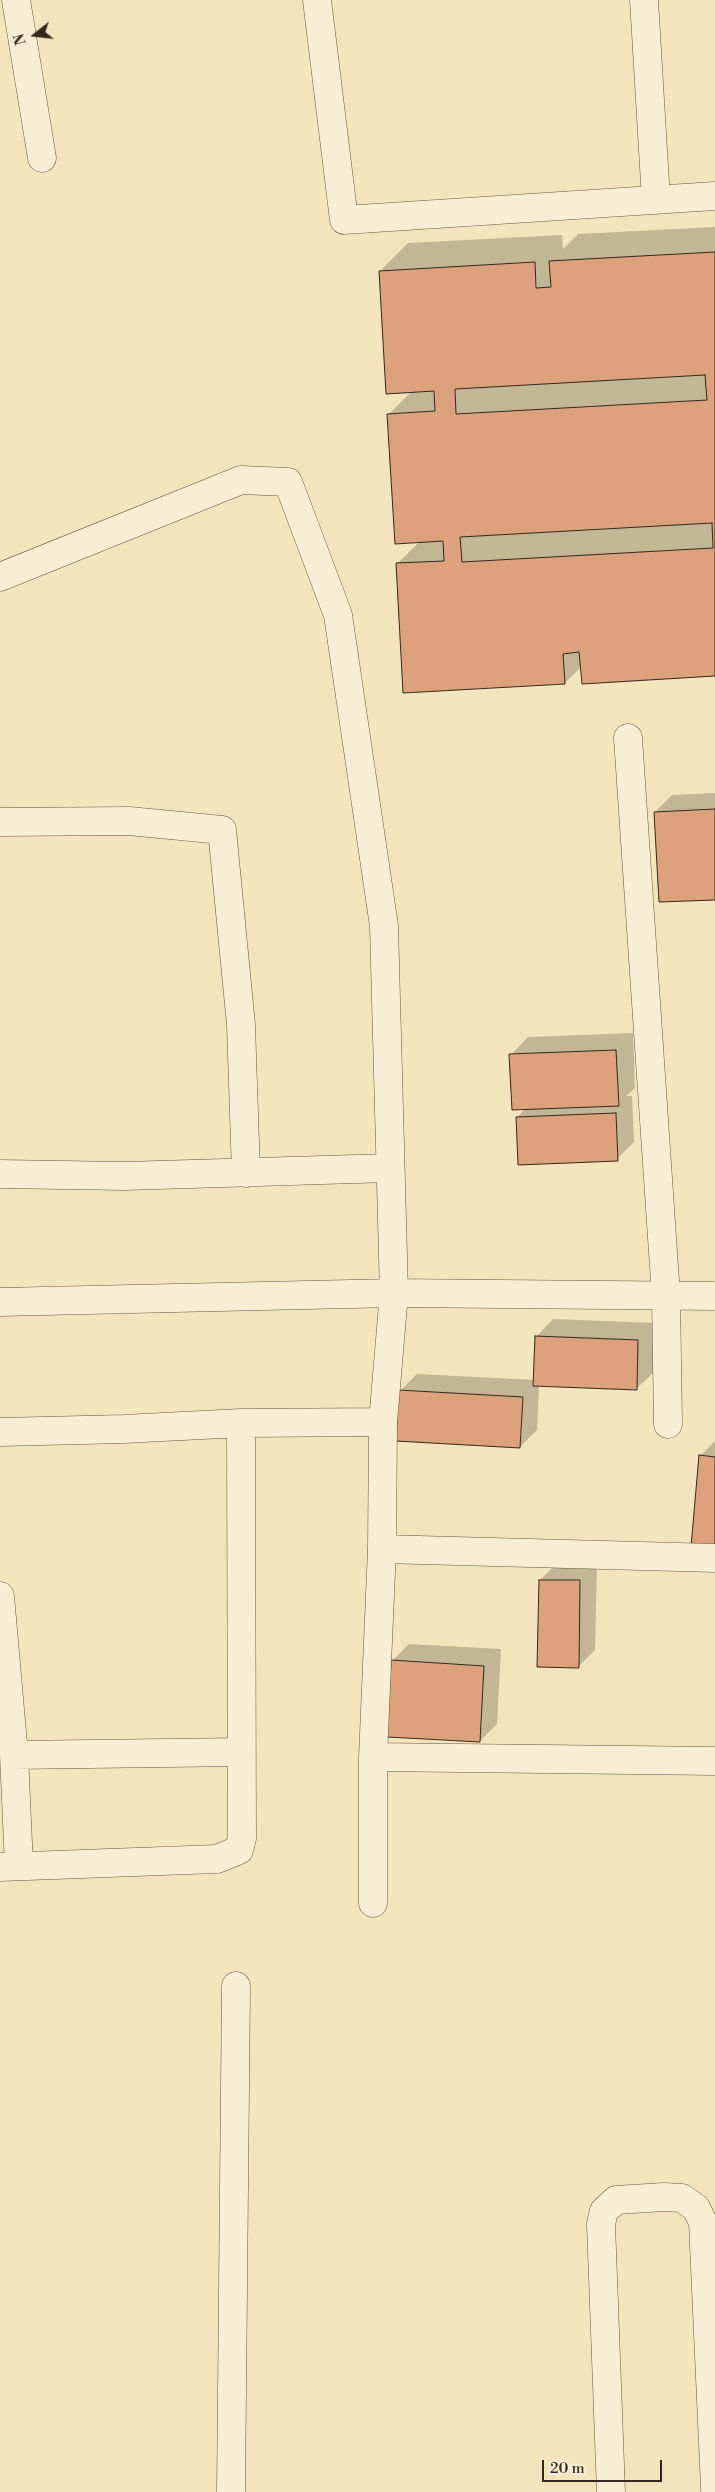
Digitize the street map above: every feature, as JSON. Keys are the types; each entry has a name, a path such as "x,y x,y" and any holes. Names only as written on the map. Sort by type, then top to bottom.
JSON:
{"street":[{"path":"16,0 42,158"},
{"path":"317,0 344,220 715,196"},
{"path":"644,0 656,200"},
{"path":"0,577 241,480 288,482 338,614 384,926 394,1293 382,1422 382,1549 373,1757 373,1903"},
{"path":"628,738 666,1296 668,1424"},
{"path":"0,822 129,821 222,830 241,1025 246,1173"},
{"path":"0,1174 86,1177 390,1168"},
{"path":"0,1302 394,1293 715,1296"},
{"path":"0,1432 124,1429 240,1423 382,1422"},
{"path":"0,1596 14,1755 9,1867 217,1859 239,1850 242,1838 240,1423"},
{"path":"382,1549 715,1558"},
{"path":"14,1755 241,1752"},
{"path":"373,1757 715,1761"},
{"path":"231,2492 236,1986"},
{"path":"611,2492 601,2224 604,2211 616,2200 664,2197 682,2198 696,2208 703,2222 715,2488"}],"building":[{"path":"715,252 715,676 582,684 579,652 563,654 565,684 403,693 396,563 444,561 443,541 395,544 387,414 435,411 434,391 386,394 379,271 535,262 536,288 551,287 549,261","holes":["705,375 707,400 456,414 455,389","712,523 713,548 462,562 460,537"]},
{"path":"715,809 715,900 659,902 654,812"},
{"path":"616,1050 619,1106 512,1110 509,1054"},
{"path":"616,1113 618,1161 518,1165 516,1117"},
{"path":"535,1336 638,1340 637,1390 533,1386"},
{"path":"398,1390 523,1397 520,1448 396,1441"},
{"path":"699,1455 715,1457 715,1549 691,1547"},
{"path":"539,1580 580,1580 579,1668 537,1667"},
{"path":"391,1660 484,1666 480,1742 387,1737"}]}
